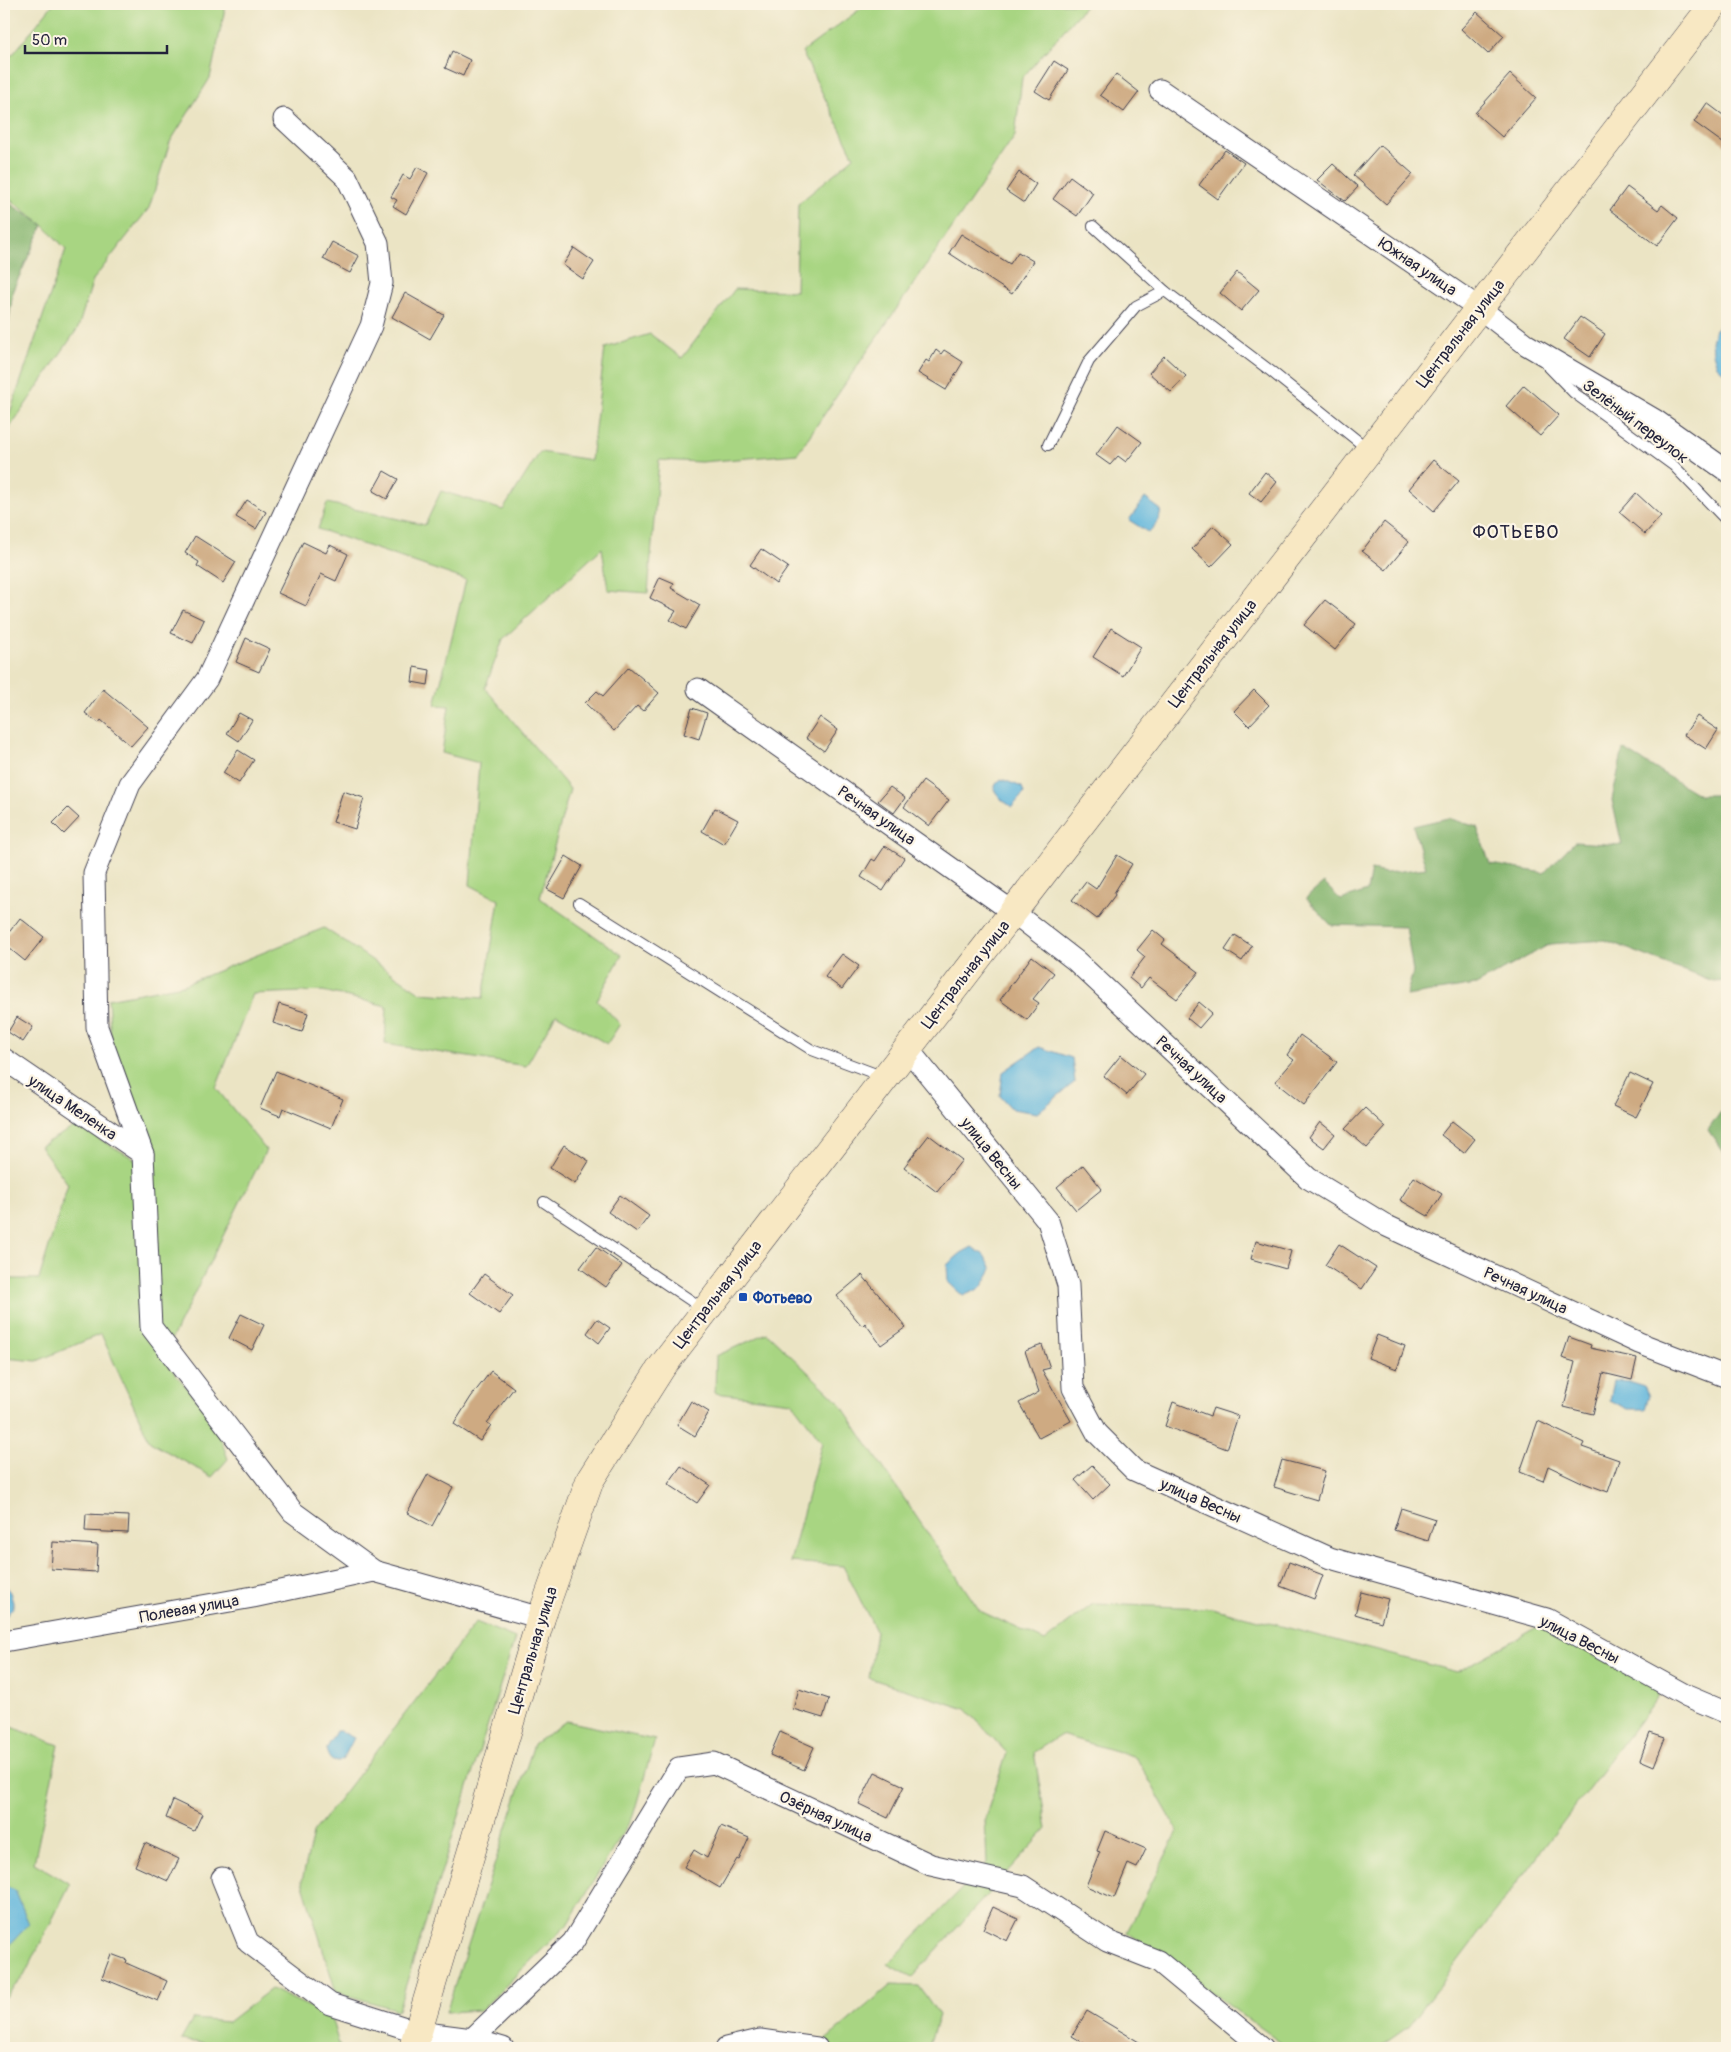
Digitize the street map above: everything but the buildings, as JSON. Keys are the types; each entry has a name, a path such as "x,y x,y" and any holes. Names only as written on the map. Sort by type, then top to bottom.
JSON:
{"main road":[{"name":"Центральная улица","path":"415,2040 541,1618 590,1480 661,1368 1714,4"}],"street":[{"name":"Южная улица","path":"1160,90 1479,308 1528,345 1655,420 1727,471"},
{"path":"284,119 347,178 378,243 382,283 370,326 207,678 130,784 94,873 97,1026 143,1154 151,1327 293,1512 374,1571 541,1618"},
{"name":"Речная улица","path":"698,689 1013,912 1076,962 1308,1178 1387,1226 1639,1343 1727,1377"},
{"name":"улица Весны","path":"907,1048 1048,1221 1068,1285 1074,1388 1098,1433 1134,1470 1330,1558 1547,1619 1687,1696 1727,1713"},
{"name":"улица Меленка","path":"4,1059 143,1154"},
{"name":"Полевая улица","path":"4,1641 243,1598 374,1571"},
{"name":"Озёрная улица","path":"472,2039 573,1942 679,1768 714,1763 932,1865 1023,1886 1107,1941 1158,1960 1264,2048"},
{"path":"222,1878 248,1942 330,2004 415,2040 472,2039 503,2048"},
{"path":"726,2048 760,2040 817,2048"}],"lane":[{"path":"1093,226 1165,291 1272,372 1369,450"},
{"path":"1048,445 1089,362 1136,306 1165,291"},
{"name":"Зелёный переулок","path":"1528,345 1574,393 1674,466 1727,521"},
{"path":"579,903 812,1050 885,1077"},
{"path":"544,1202 705,1310"}],"green space":[{"path":"53,4 226,4 210,78 170,142 149,208 93,280 78,328 4,436 4,430 66,249 43,225 4,195 4,60 14,53"},
{"path":"867,4 1087,4 1022,78 1015,136 797,454 701,462 659,460 648,593 608,590 602,548 503,639 485,688 570,789 540,898 622,955 597,1000 620,1024 607,1044 556,1014 526,1066 385,1044 387,1006 323,991 253,994 216,1088 266,1150 162,1358 214,1420 228,1459 212,1477 150,1442 101,1334 37,1361 4,1358 4,1279 39,1279 68,1184 40,1146 76,1126 151,1168 113,1065 108,999 183,985 324,928 421,993 483,998 499,900 470,885 479,763 442,753 449,706 435,705 466,580 318,529 327,503 425,525 441,491 503,510 540,452 591,460 605,348 650,334 682,358 735,289 796,291 798,204 854,157 802,52"},
{"path":"4,200 43,225 13,290 4,358"},
{"path":"1623,749 1699,795 1727,795 1727,981 1714,982 1605,940 1550,944 1476,985 1406,996 1413,972 1406,927 1331,925 1306,898 1324,883 1341,900 1367,891 1371,870 1386,873 1426,868 1413,826 1448,818 1477,827 1490,864 1544,873 1574,842 1622,845 1612,800"},
{"path":"1727,1103 1727,1157 1708,1130"},
{"path":"767,1333 839,1402 980,1611 1045,1641 1093,1604 1212,1608 1457,1672 1538,1627 1663,1690 1408,2027 1378,2048 1288,2048 1127,1932 1178,1831 1136,1757 1061,1735 1034,1752 1047,1829 912,1977 888,1964 987,1863 985,1818 1007,1753 966,1709 869,1678 876,1631 843,1566 790,1562 822,1442 792,1402 715,1393 716,1356"},
{"path":"476,1622 515,1638 398,2010 336,1992 302,1881 313,1833"},
{"path":"566,1721 655,1740 633,1816 567,1925 481,2010 446,2012 534,1744"},
{"path":"4,1724 59,1745 34,1863 70,1884 24,1976 4,1998 4,1951 28,1924 15,1890 4,1886"},
{"path":"891,1985 919,1986 939,2015 928,2048 816,2048"},
{"path":"271,1989 331,2017 340,2048 235,2048 181,2040 193,2019 228,2022"}],"water":[{"path":"1725,321 1727,322 1727,375 1717,366 1712,342 1715,329"},
{"path":"1145,498 1161,510 1159,520 1149,533 1129,520"},
{"path":"1001,779 1022,787 1024,793 1012,807 1002,800 994,790 996,784"},
{"path":"1039,1047 1072,1058 1075,1082 1037,1113 1012,1109 1000,1096 1003,1072"},
{"path":"972,1247 984,1255 992,1269 981,1288 963,1296 948,1282 947,1265 961,1253"},
{"path":"1614,1381 1631,1382 1644,1386 1649,1396 1645,1409 1628,1409 1610,1400"},
{"path":"4,1585 10,1592 14,1606 5,1617"},
{"path":"336,1731 354,1738 343,1759 339,1762 330,1759 326,1750"},
{"path":"4,1886 15,1890 29,1924 4,1951"}],"place":[{"name":"Фотьево","path":"743,1297"}],"district":[{"name":"ФОТЬЕВО","path":"1516,531"}]}
